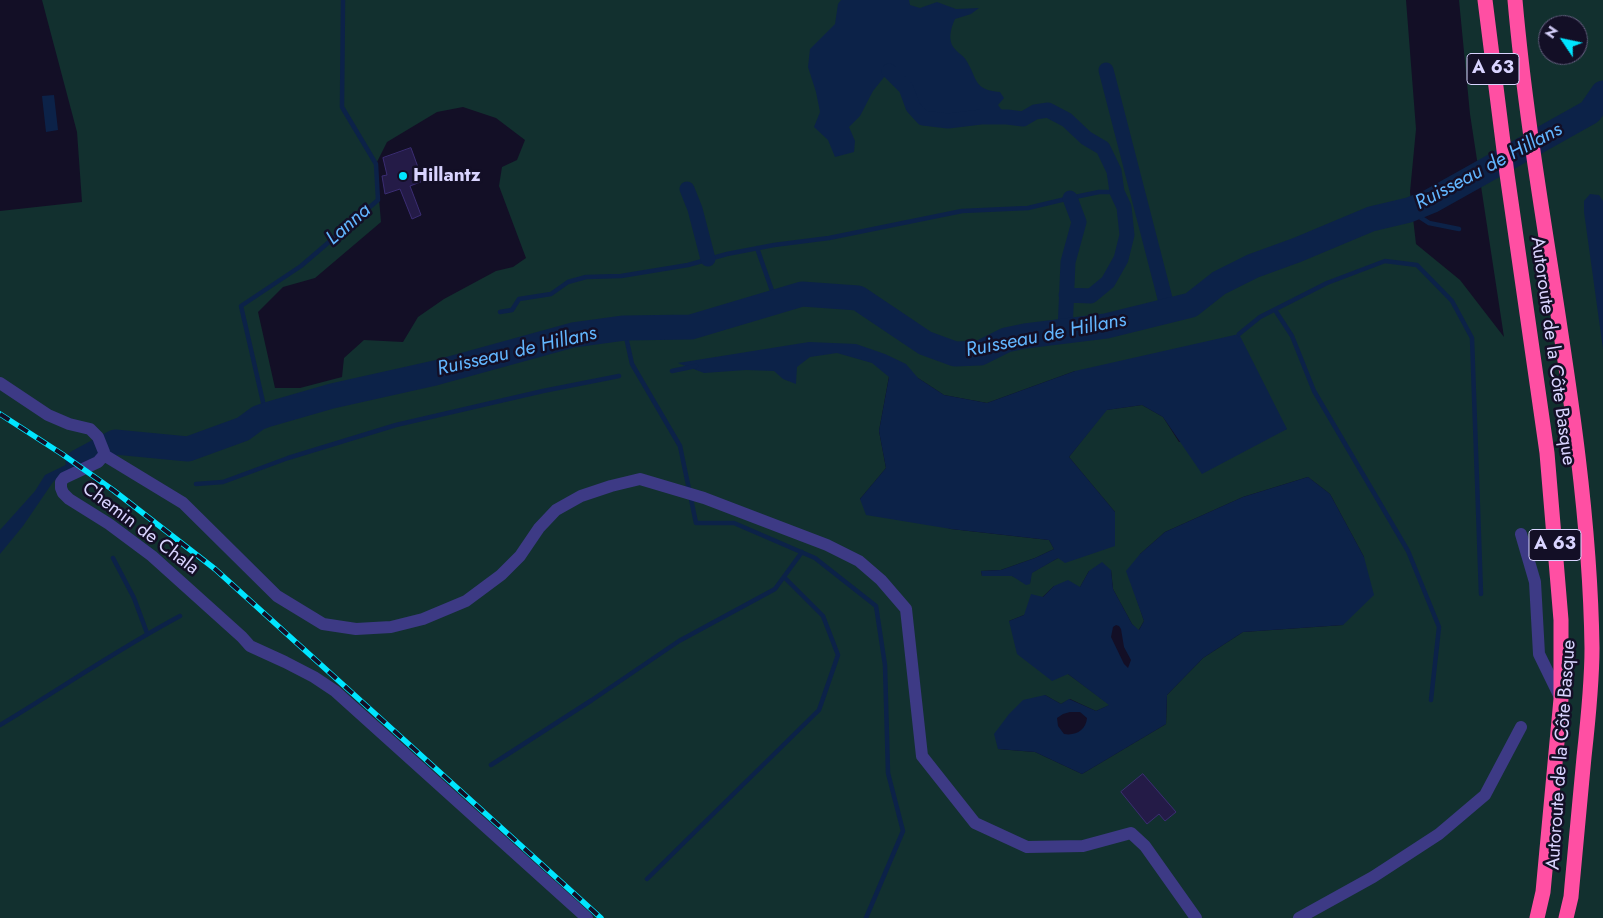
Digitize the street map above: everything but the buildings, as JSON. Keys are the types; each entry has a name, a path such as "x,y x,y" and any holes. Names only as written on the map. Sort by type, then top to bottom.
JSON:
{"highway":[{"name":"Autoroute de la Côte Basque","path":"1486,0 1507,174 1547,453 1561,620 1561,700 1543,892 1537,918"},
{"name":"Autoroute de la Côte Basque","path":"1515,0 1535,159 1579,462 1590,595 1591,691 1571,897 1566,918"}],"street":[{"path":"0,383 48,415 69,424 90,429 98,437 103,451 182,503 277,596 323,624 356,629 391,626 423,619 466,601 501,575 520,556 539,528 556,510 581,496 640,479 704,498 827,544 859,562 881,580 906,609 922,756 975,824 1027,848 1083,846 1131,833 1145,846 1196,918"},
{"name":"Chemin de Chala","path":"103,451 98,462 64,478 61,482 63,493 152,556 250,646 314,676 335,691 587,918"},
{"path":"1520,534 1535,582 1539,654 1561,700"},
{"path":"1299,918 1373,877 1439,834 1485,795 1521,727"}],"green space":[{"path":"42,0 1406,0 1416,129 1410,192 1416,244 1460,280 1504,337 1470,114 1459,0 1603,0 1603,918 0,918 0,211 82,202 77,132","holes":["463,107 496,118 525,140 517,160 502,167 499,186 526,258 513,267 496,271 444,299 418,317 403,342 364,340 344,358 342,377 300,388 275,388 258,312 283,287 315,278 381,222 376,164 387,142 437,112","890,371 918,378 944,395 987,403 1075,371 1287,429 1179,442 1163,417 1142,405 1106,410 1069,457 1115,512 1058,558 1031,573 1030,583 1012,576 982,576 981,571 1001,570 1054,549 1049,540 951,529 860,499 886,468 879,431","1308,477 1330,494 1364,557 1343,625 1243,632 1203,658 1167,695 1166,724 1082,774 1035,752 998,749 1045,695 1061,704 1070,699 1096,711 1110,705 1068,674 1009,621 1024,615 1054,586 1080,587 1089,571 1111,570 1113,589 1132,624 1138,631 1144,621 1136,597 1140,554 1165,532 1243,497"]}],"water":[{"path":"841,0 909,0 910,5 920,8 937,2 956,9 979,8 971,14 955,19 951,30 951,42 966,60 977,82 985,89 1000,92 1004,98 998,105 1007,117 981,117 948,121 923,118 913,107 906,88 889,71 873,91 860,116 849,127 855,141 854,152 835,157 828,140 814,127 820,112 808,67 810,49 835,24 838,4"},
{"path":"54,95 58,130 46,132 42,96"},
{"path":"1590,194 1599,195 1603,201 1603,349 1584,212 1584,201"},
{"path":"1239,334 1287,429 1202,474 1163,417 1142,405 1107,410 1069,457 1115,512 1115,546 1065,563 1058,558 1032,573 1030,584 1026,585 1012,576 982,576 981,571 1001,570 1035,558 1054,549 1049,540 951,529 866,515 860,499 886,468 879,431 889,377 872,363 837,353 810,357 797,367 796,384 783,379 774,371 746,370 704,373 678,363 809,342 856,344 906,364 918,378 944,395 987,403 1075,371"},
{"path":"107,445 109,449 60,476 53,482 23,526 0,554 0,530 35,491 45,475"},
{"path":"1308,477 1330,494 1364,557 1374,595 1343,625 1243,632 1203,658 1167,695 1166,724 1082,774 1035,752 998,749 994,734 1009,714 1023,700 1045,695 1061,704 1069,699 1096,711 1109,705 1068,674 1052,681 1017,654 1009,621 1024,615 1031,594 1043,597 1054,586 1068,580 1080,587 1089,571 1102,562 1111,570 1113,589 1132,624 1139,630 1144,621 1126,571 1140,554 1165,532 1243,497","holes":["1116,625 1121,629 1124,647 1131,660 1128,668 1124,664 1111,637 1113,627","1070,712 1080,712 1087,718 1085,726 1076,733 1064,734 1058,726 1057,718"]}],"waterway":[{"name":"Lanna","path":"266,415 241,306 301,266 378,200 376,164 342,107 343,0"},
{"path":"1106,70 1168,310"},
{"path":"889,71 906,88 913,107 923,118 948,121 981,117 1023,119 1035,112 1048,110 1067,120 1086,138 1103,148 1114,171 1117,192 1124,207 1127,235 1121,259 1108,282 1091,296 1066,295"},
{"name":"Ruisseau de Hillans","path":"78,462 115,442 188,449 243,429 258,418 266,415 332,396 435,373 573,335 624,328 691,327 802,294 858,298 925,343 955,354 980,353 1006,340 1025,336 1106,326 1191,305 1219,283 1253,266 1371,219 1409,210 1431,201 1590,112 1603,93"},
{"path":"687,189 695,209 708,259"},
{"path":"500,312 512,310 519,299 551,294 568,282 586,277 621,276 688,265 727,254 774,245 829,238 962,211 1028,208 1099,192 1117,192"},
{"path":"1065,331 1068,262 1079,222 1070,198"},
{"path":"1409,210 1429,223 1459,229"},
{"path":"757,248 776,302"},
{"path":"1239,334 1260,317 1327,283 1385,261 1417,265 1452,301 1472,338 1481,594"},
{"path":"1275,310 1292,336 1314,391 1408,551 1439,627 1431,700"},
{"path":"624,328 632,364 680,446 696,523 734,523 815,558 876,606 885,665 888,773 903,831 866,918"},
{"path":"672,371 696,366"},
{"path":"196,484 223,482 288,458 396,425 543,391 619,376"},
{"path":"491,765 679,641 775,589 802,552"},
{"path":"113,558 134,598 147,633"},
{"path":"647,879 819,710 838,655 823,616 784,577"},
{"path":"0,725 112,655 180,616"}],"railway":[{"path":"0,414 113,490 215,569 601,918"}],"place":[{"name":"Hillantz","path":"403,176"}]}
